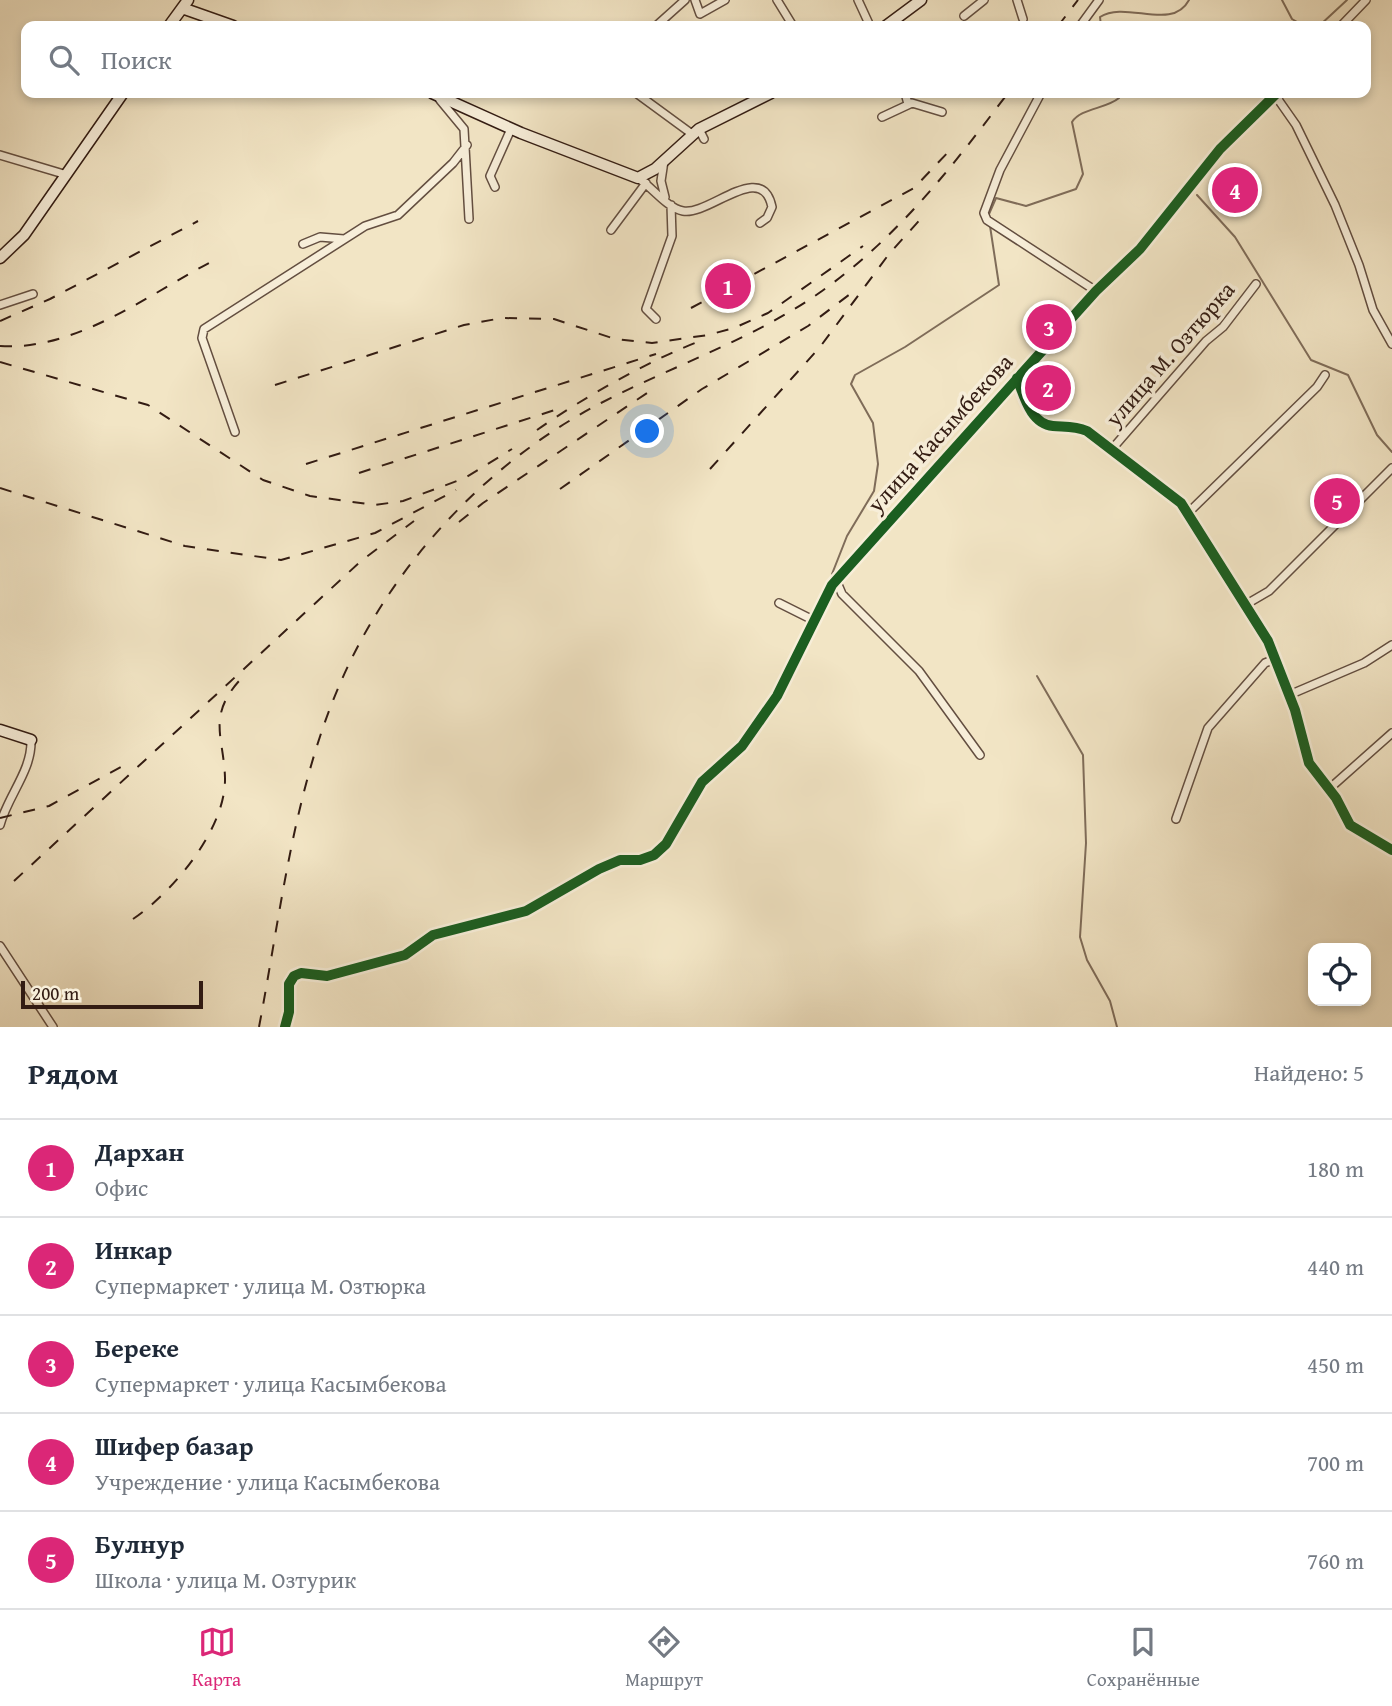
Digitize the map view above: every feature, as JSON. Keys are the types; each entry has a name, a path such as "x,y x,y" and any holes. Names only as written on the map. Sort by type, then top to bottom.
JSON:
{"street":[{"path":"662,21 685,0"},
{"path":"695,0 700,13 725,0"},
{"path":"777,0 790,21"},
{"path":"858,0 868,21"},
{"path":"893,21 921,0"},
{"path":"964,16 984,0"},
{"path":"1017,0 1023,19"},
{"path":"1084,21 1099,0"},
{"path":"1346,21 1366,0"},
{"path":"173,21 185,4 222,21"},
{"path":"0,258 24,235 67,175 116,98"},
{"path":"438,98 450,109 464,129 467,145 469,219"},
{"path":"443,98 642,181 681,210 692,211 734,192 757,187 766,194 772,208 767,218 760,223"},
{"path":"644,98 704,139"},
{"path":"611,230 642,181 695,131 761,98"},
{"path":"906,98 908,104"},
{"path":"1038,98 1000,170 984,213 987,220 1096,291"},
{"name":"улица Касымбекова","path":"285,1027 289,1012 289,984 301,973 327,976 405,955 433,935 526,911 620,860 640,860 654,855 666,844 702,782 742,746 777,696 834,583 1017,377 1096,291 1140,249 1220,149 1272,98"},
{"path":"1279,98 1296,125 1335,205 1359,265 1373,310 1392,344"},
{"path":"882,117 908,104 942,112"},
{"path":"495,187 490,176 512,128"},
{"path":"235,432 202,338 204,329 365,226 398,215 453,163 467,145"},
{"path":"0,155 67,175"},
{"path":"656,319 646,309 673,236 668,202 661,187 664,161"},
{"path":"24,170 34,165"},
{"path":"303,244 320,237 345,239"},
{"name":"улица М. Озтюрка","path":"1112,449 1206,341 1223,327 1256,284"},
{"path":"0,305 33,294"},
{"path":"1187,514 1317,387 1325,375"},
{"name":"улица М. Озтюрка","path":"1017,377 1028,408 1040,420 1049,426 1073,426 1087,431 1171,493 1268,641 1289,695 1309,763 1329,789 1350,825 1392,850"},
{"path":"1245,605 1269,591 1392,468"},
{"path":"834,583 919,670 980,755"},
{"path":"779,603 813,620"},
{"path":"1289,695 1364,663 1392,645"},
{"path":"1175,819 1208,728 1265,663 1275,659"},
{"path":"0,730 31,740 27,766 10,795 0,825"},
{"path":"1329,789 1392,733"},
{"path":"0,946 53,1027"}],"waterway":[{"path":"1100,21 1100,17 1111,13 1172,14 1189,0"},
{"path":"1282,0 1295,21"},
{"path":"1324,21 1347,0"},
{"path":"989,214 996,198 1026,206 1076,189 1083,174 1072,122 1081,114 1119,98"},
{"path":"1197,195 1235,237 1311,360 1348,375 1377,435 1392,452"},
{"path":"832,574 847,536 874,491 878,464 873,423 851,384 855,375 905,347 999,285 990,226"},
{"path":"1037,676 1083,755 1086,843 1080,937 1087,960 1110,1001 1117,1027"}],"railway":[{"path":"1062,21 1078,0"},
{"path":"259,1027 292,842 315,751 349,664 370,624 423,548 488,481 523,452 561,426 629,389 769,323 822,291 850,270 922,199 1004,98"},
{"path":"691,308 914,188 953,147"},
{"path":"710,469 820,347 889,254 926,213"},
{"path":"0,321 50,299 198,221"},
{"path":"275,385 464,325 502,318 554,319 615,339 652,343 708,335 734,328 768,313 863,246"},
{"path":"0,346 28,345 82,331 134,306 209,263"},
{"path":"560,489 702,389 808,326 858,288"},
{"path":"537,430 618,380 703,340"},
{"path":"306,464 656,354"},
{"path":"0,362 148,405 263,480 310,496 375,505 403,501 465,478 512,449"},
{"path":"459,522 650,391"},
{"path":"359,473 558,409"},
{"path":"0,488 185,546 281,560 375,533 456,490"},
{"path":"14,881 361,561 414,521"},
{"path":"133,919 180,876 207,838 217,818 225,778 220,717 229,694 239,681"},
{"path":"0,818 49,806 130,762"}],"cycle path":[{"path":"285,1027 289,1012 289,984 294,976 301,973 327,976 405,955 433,935 526,911 599,869 620,860 640,860 654,855 666,844 702,782 742,746 777,696 832,585 1096,291 1140,249 1220,149 1272,98"},
{"path":"1017,378 1029,408 1039,420 1053,426 1087,431 1181,503 1268,641 1295,710 1309,763 1336,798 1350,825 1392,850"}],"place":[{"name":"Шифер базар","path":"1235,190"},
{"name":"Дархан","path":"728,286"},
{"name":"Береке","path":"1049,327"},
{"name":"Инкар","path":"1048,388"},
{"name":"Булнур","path":"1337,501"}]}
